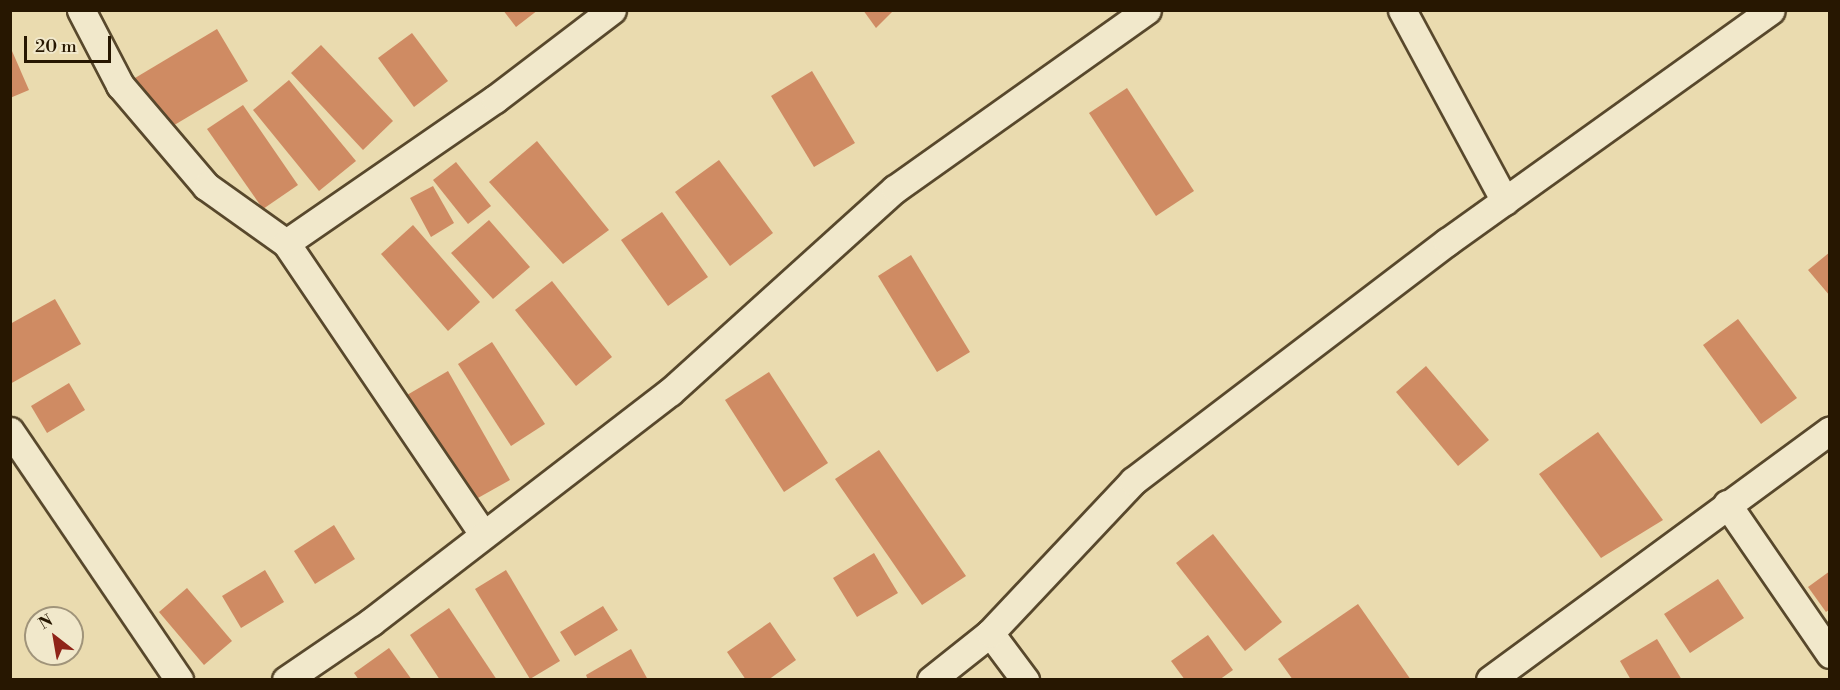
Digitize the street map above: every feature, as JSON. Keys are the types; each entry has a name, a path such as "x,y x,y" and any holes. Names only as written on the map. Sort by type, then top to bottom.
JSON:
{"street":[{"path":"81,10 120,85 206,186 286,243 482,532"},
{"path":"286,243 612,10"},
{"path":"286,680 370,622 482,532 670,392 895,189 1147,10"},
{"path":"1402,10 1505,201"},
{"path":"931,680 990,633 1133,481 1505,201 1771,10"},
{"path":"1490,680 1830,430"},
{"path":"10,431 180,680"},
{"path":"1727,504 1830,654"},
{"path":"990,633 1024,680"}],"building":[{"path":"503,10 538,10 516,27"},
{"path":"863,10 894,10 876,28"},
{"path":"217,29 248,81 161,133 130,81"},
{"path":"412,33 448,81 414,107 378,58"},
{"path":"321,45 393,121 363,150 291,73"},
{"path":"12,51 29,90 10,98 10,52"},
{"path":"812,71 855,143 814,167 771,96"},
{"path":"289,80 356,161 319,191 253,110"},
{"path":"1127,88 1194,191 1156,216 1089,113"},
{"path":"243,105 298,185 263,209 207,129"},
{"path":"537,141 609,230 563,264 489,182"},
{"path":"719,160 773,233 730,266 675,192"},
{"path":"456,162 491,206 468,224 433,180"},
{"path":"433,186 454,223 431,237 410,198"},
{"path":"662,212 708,277 668,306 621,240"},
{"path":"489,220 530,267 493,299 451,253"},
{"path":"413,225 480,302 448,331 381,254"},
{"path":"1830,252 1830,296 1808,270"},
{"path":"911,255 970,352 937,372 878,276"},
{"path":"552,281 612,357 576,386 515,310"},
{"path":"55,299 81,344 10,384 10,324"},
{"path":"1738,319 1797,398 1761,424 1703,345"},
{"path":"492,342 545,424 511,446 458,364"},
{"path":"1426,366 1489,440 1458,466 1396,392"},
{"path":"448,371 510,480 469,503 407,395"},
{"path":"769,372 828,463 784,492 725,400"},
{"path":"69,383 85,410 47,433 31,406"},
{"path":"1598,432 1663,520 1601,558 1539,474"},
{"path":"879,450 966,576 922,605 835,479"},
{"path":"334,525 355,559 315,584 294,551"},
{"path":"1213,534 1282,622 1245,651 1176,563"},
{"path":"874,553 898,593 857,617 833,578"},
{"path":"265,570 284,602 241,628 222,596"},
{"path":"506,570 560,661 530,679 475,589"},
{"path":"1830,571 1830,609 1826,612 1808,587"},
{"path":"1718,579 1744,618 1690,653 1664,614"},
{"path":"187,588 232,641 204,665 159,612"},
{"path":"1358,604 1411,680 1293,680 1278,659"},
{"path":"603,606 618,630 575,656 560,632"},
{"path":"449,608 497,680 440,680 410,635"},
{"path":"770,622 796,660 768,680 746,680 727,652"},
{"path":"1208,635 1233,670 1219,680 1185,680 1171,661"},
{"path":"1657,639 1682,680 1631,680 1620,661"},
{"path":"389,648 412,680 359,680 354,673"},
{"path":"631,649 648,680 588,680 586,675"}]}
